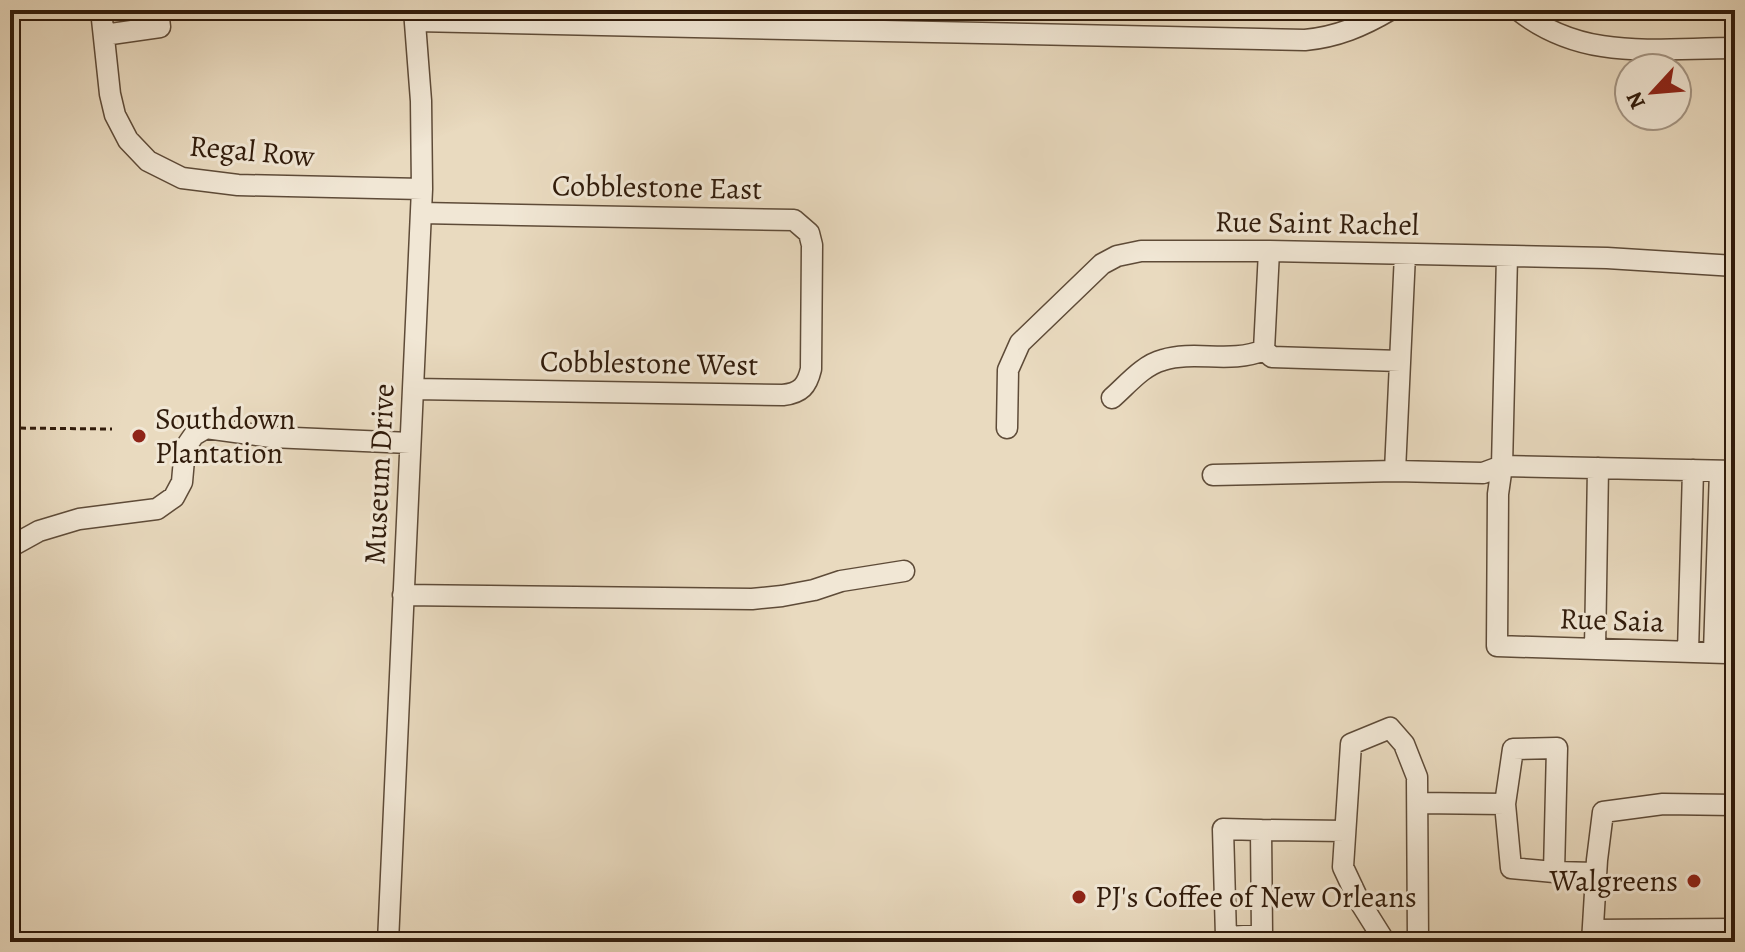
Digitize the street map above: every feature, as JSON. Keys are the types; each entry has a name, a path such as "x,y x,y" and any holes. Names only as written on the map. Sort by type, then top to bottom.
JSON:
{"street":[{"name":"Regal Row","path":"101,10 115,115 128,140 148,161 171,174 238,185 422,189"},
{"path":"104,35 160,27 158,10"},
{"path":"415,16 795,20 1305,40 1345,32 1390,10"},
{"path":"1518,10 1551,33 1593,46 1617,49 1735,48"},
{"name":"Museum Drive","path":"388,942 423,156 415,16"},
{"name":"Cobblestone East","path":"421,213 794,220 811,238 812,311"},
{"name":"Rue Saint Rachel","path":"1007,428 1008,370 1020,343 1102,264 1117,256 1141,251 1269,251 1607,258 1735,266"},
{"path":"1264,350 1269,251"},
{"path":"1395,471 1405,254"},
{"path":"1502,466 1507,256"},
{"name":"Cobblestone West","path":"413,389 795,393 808,382 811,369 812,311"},
{"path":"1264,350 1272,357 1400,361"},
{"path":"1112,398 1151,364 1166,358 1250,356 1264,350"},
{"path":"10,547 39,531 79,519 157,509 174,497 182,482 185,448 194,435 206,428 271,437 410,443"},
{"path":"1213,475 1395,471 1483,473 1502,466 1728,471"},
{"name":"Rue Saia","path":"1502,466 1498,494 1497,646 1720,653 1728,471"},
{"path":"1595,649 1598,468"},
{"path":"1688,652 1693,470"},
{"path":"403,595 752,599 782,596 841,581 904,571"},
{"path":"1390,728 1404,744 1417,777 1418,803 1418,941 1384,941 1343,867 1351,744 1390,728"},
{"path":"1554,872 1557,748 1513,749 1505,804 1511,868 1554,872 1596,873"},
{"path":"1418,803 1505,804"},
{"path":"1735,805 1663,804 1603,812 1593,936 1735,929"},
{"path":"1261,830 1262,935 1226,939 1223,829 1345,831"}],"path":[{"path":"10,428 112,429"}],"place":[{"name":"Southdown Plantation","path":"139,436"},
{"name":"Walgreens","path":"1694,881"},
{"name":"PJ's Coffee of New Orleans","path":"1079,897"}]}
